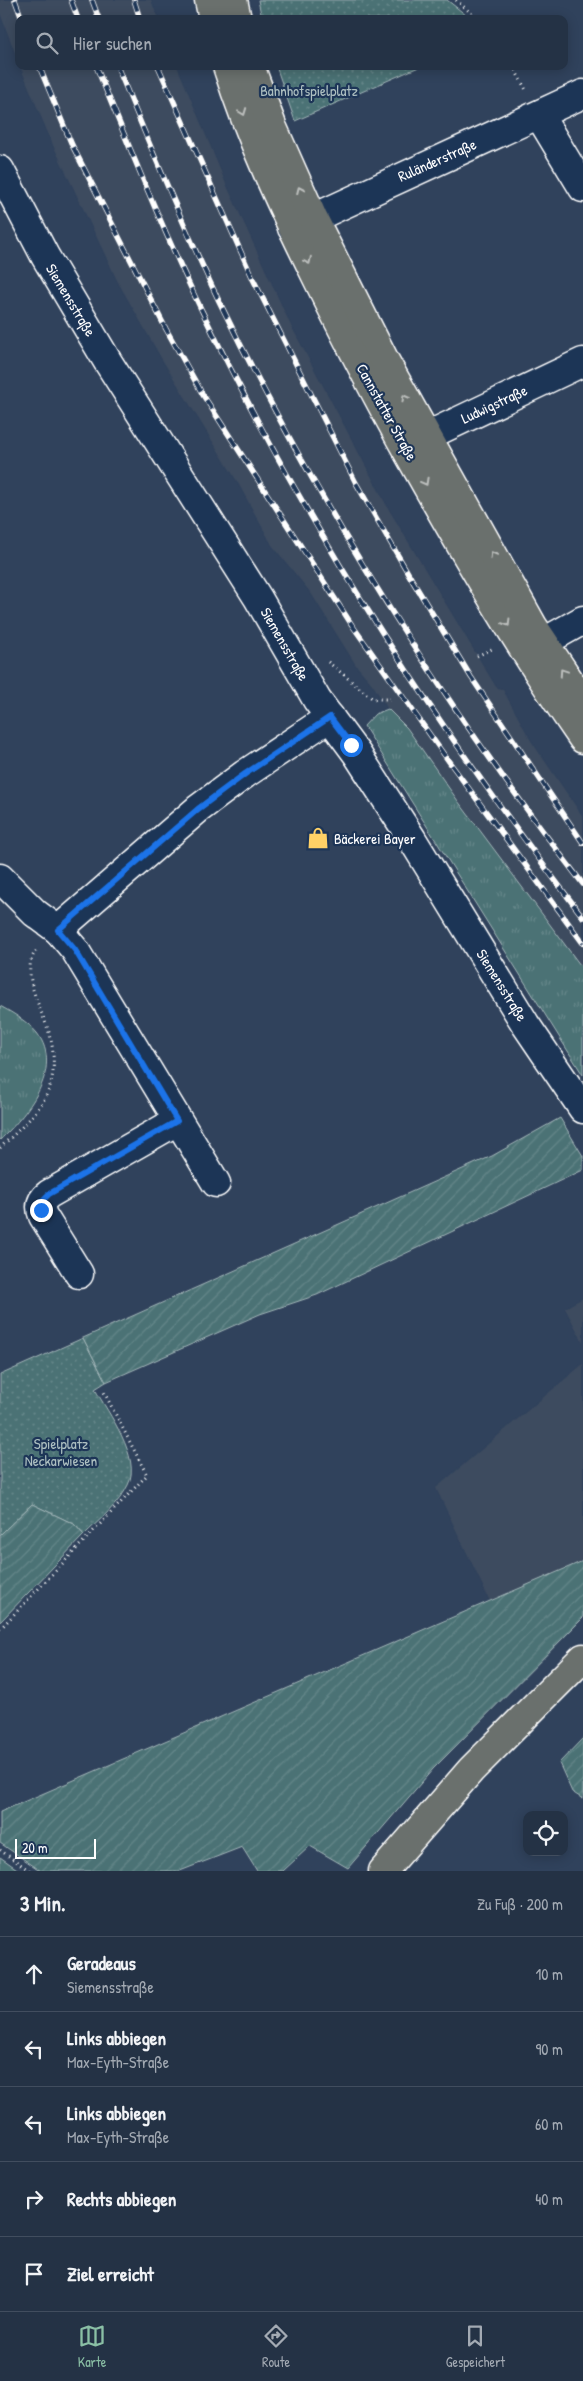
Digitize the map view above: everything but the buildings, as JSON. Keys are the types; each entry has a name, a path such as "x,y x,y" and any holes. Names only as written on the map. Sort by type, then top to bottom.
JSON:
{"main road":[{"path":"209,0 212,15"},
{"path":"233,0 236,15"},
{"name":"Cannstatter Straße","path":"228,70 246,119 303,223"},
{"name":"Cannstatter Straße","path":"251,70 273,128 303,223 345,335 583,701"},
{"name":"Cannstatter Straße","path":"415,441 484,586 542,681 583,739"},
{"path":"383,1871 471,1770 583,1658"}],"street":[{"name":"Ruländerstraße","path":"303,223 583,94"},
{"path":"539,115 583,188"},
{"name":"Siemensstraße","path":"0,170 45,256 85,324 258,598 304,677 407,831 526,1025 583,1109"},
{"name":"Ludwigstraße","path":"415,441 583,362"},
{"path":"544,642 583,620"},
{"path":"58,930 198,809 253,768 330,717"},
{"path":"0,878 35,913 58,930 75,950 216,1184"},
{"path":"79,1274 43,1216 42,1201 49,1194 177,1121"}],"path":[{"path":"456,0 473,15"},
{"path":"304,677 328,662 373,699 390,699"},
{"path":"0,1148 35,1113 46,1097 51,1082 52,1047 33,989 29,962 32,955 58,930"},
{"path":"0,1629 147,1475 104,1392"},
{"path":"0,1850 30,1871"}],"shaded area":[{"path":"0,0 151,0 157,15 15,15 15,52 0,13"},
{"path":"22,70 179,70 226,184 290,324 389,510 496,687 503,690 531,741 583,817 583,969 458,801 407,728 388,709 373,685 356,665 311,593 272,545 237,481 163,361 118,282 53,145"},
{"path":"583,1298 583,1342 565,1308"},
{"path":"583,1364 583,1561 490,1601 436,1488"}],"green space":[{"path":"258,0 447,0 466,15 261,15"},
{"name":"Bahnhofspielplatz","path":"277,70 412,70 295,121"},
{"path":"388,709 407,728 458,801 583,969 583,1075 364,726 375,714"},
{"path":"0,1006 25,1021 37,1033 44,1047 47,1062 44,1077 30,1105 0,1140"},
{"path":"560,1118 583,1156 583,1170 317,1295 260,1314 106,1382 83,1338 492,1156"},
{"name":"Spielplatz Neckarwiesen","path":"83,1338 106,1382 95,1389 122,1436 131,1462 131,1474 128,1485 114,1505 84,1535 74,1524 32,1504 0,1535 0,1375"},
{"path":"32,1504 74,1524 84,1535 0,1622 0,1535"},
{"path":"583,1561 583,1618 433,1769 348,1868 310,1846 283,1871 257,1871 242,1847 180,1871 41,1871 0,1843 0,1812"},
{"path":"583,1738 583,1799 572,1792 559,1763"},
{"path":"0,1857 20,1871 0,1871"}],"railway":[{"path":"15,0 21,15"},
{"path":"71,0 77,15"},
{"path":"92,0 98,15"},
{"path":"134,0 139,15"},
{"path":"41,70 72,145 166,329 203,395 352,625 450,763 583,943"},
{"path":"98,70 188,281 242,391 284,470 376,624 425,699 476,773 583,917"},
{"path":"119,70 205,272 298,454 341,529 433,675 531,816 583,884"},
{"path":"160,70 253,279 356,483 471,677 583,843"}],"place":[{"name":"Bäckerei Bayer","path":"318,838"}],"route":[{"path":"41,1210 42,1201 49,1194 177,1121 75,950 58,930 171,830 245,774 330,717 351,745"}]}
